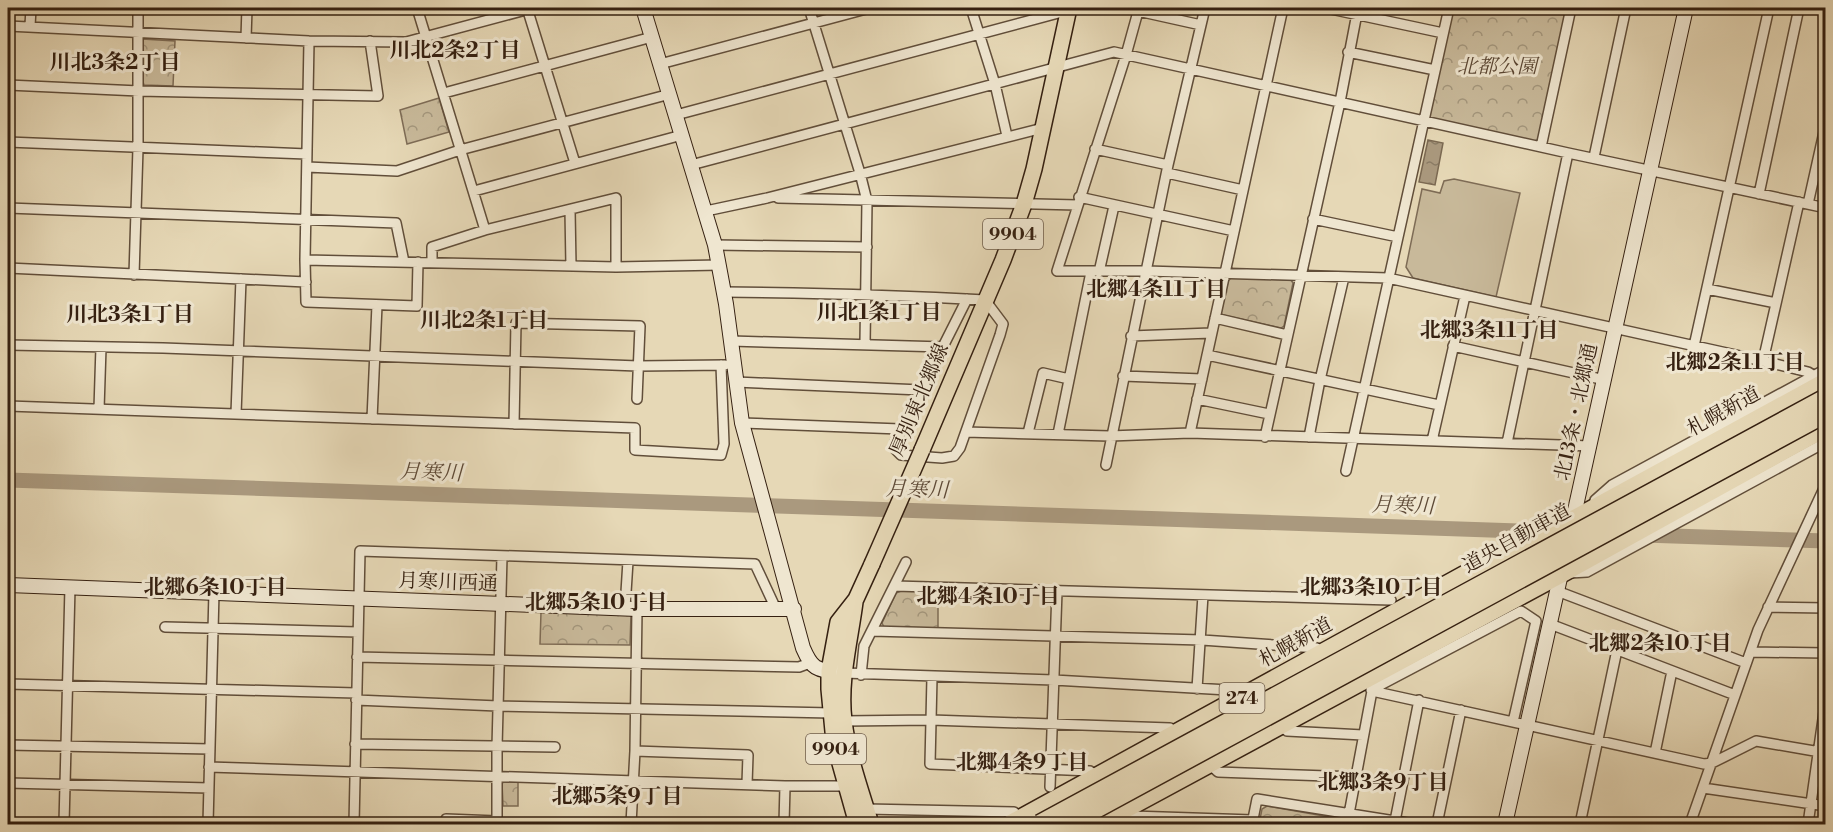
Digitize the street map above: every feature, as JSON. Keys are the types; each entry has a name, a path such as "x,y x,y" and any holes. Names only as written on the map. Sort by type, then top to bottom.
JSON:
{"highway":[{"name":"札幌新道","path":"1016,822 1472,571 1573,520 1820,379"},
{"name":"道央自動車道","path":"1040,825 1826,398"},
{"name":"道央自動車道","path":"1068,825 1826,413"},
{"name":"274","path":"1097,825 1280,724 1368,685 1497,607 1826,427"}],"main road":[{"name":"厚別東北郷線","path":"857,825 834,742 837,717 838,622 856,599 872,564 1024,204 1072,8"},
{"name":"厚別東北郷線","path":"837,717 850,751 871,825"}],"street":[{"path":"30,26 31,8"},
{"path":"134,275 139,92 138,8"},
{"path":"246,38 247,8"},
{"path":"417,8 485,230"},
{"path":"8,26 246,38 406,42 529,8 575,164"},
{"path":"8,406 635,428 635,450 721,455 724,444 727,365 731,341 720,265 652,37 646,8"},
{"path":"809,8 867,201 865,344"},
{"path":"660,64 870,8"},
{"path":"971,8 995,84 1007,136"},
{"path":"676,115 979,35 1072,8"},
{"path":"1106,465 1110,436 1167,169 1205,8"},
{"path":"1190,433 1283,8"},
{"path":"1326,8 1357,10 1443,33"},
{"path":"1347,471 1449,8"},
{"path":"1541,147 1571,8"},
{"path":"1594,158 1626,8"},
{"name":"北13条・北郷通","path":"1504,825 1591,446 1686,8"},
{"path":"1694,346 1769,8"},
{"path":"1759,194 1799,8"},
{"path":"1201,25 1138,9 1126,55 1057,271 1146,271 1388,278 1763,361 1808,372 1820,379 1826,369"},
{"path":"1265,437 1340,102 1357,10"},
{"path":"444,93 652,37"},
{"path":"309,40 306,302 417,306 418,262"},
{"path":"8,85 139,92 378,96 370,41"},
{"path":"692,165 1114,52 1826,208"},
{"path":"1348,52 1435,70"},
{"path":"307,167 397,171 460,150 670,94"},
{"path":"1763,361 1803,203 1822,157 1826,123"},
{"path":"706,212 1043,128"},
{"path":"474,191 682,135"},
{"path":"8,142 307,154"},
{"path":"1095,149 1243,190"},
{"path":"1507,443 1568,153"},
{"path":"432,263 432,246 485,230 616,198 616,267"},
{"path":"767,198 1024,204 1078,201 1159,214 1234,231"},
{"path":"1058,434 1095,272 1114,206"},
{"path":"8,208 396,223 404,262"},
{"path":"570,210 571,266"},
{"path":"1313,219 1398,237"},
{"path":"715,245 867,248"},
{"path":"305,260 616,267 720,265"},
{"path":"8,268 306,282"},
{"path":"1309,437 1344,277"},
{"path":"236,414 241,279"},
{"path":"1707,289 1776,303"},
{"path":"724,292 866,294 966,299 985,300 1003,324 960,448 954,456 942,458 901,455 897,453 894,442 944,347 966,299"},
{"path":"1432,441 1464,296"},
{"path":"372,419 377,305"},
{"path":"1215,318 1287,335"},
{"path":"514,424 516,323 640,326 637,399"},
{"path":"1131,336 1212,333"},
{"path":"731,341 944,347"},
{"path":"8,345 638,366 727,365"},
{"path":"1454,346 1605,380"},
{"path":"99,409 101,347"},
{"path":"1207,355 1439,405"},
{"path":"727,365 736,382 742,423 803,648 810,663"},
{"path":"1028,433 1043,373 1069,378"},
{"path":"1123,376 1202,379"},
{"path":"736,382 921,390"},
{"path":"1197,399 1269,414"},
{"path":"742,423 900,429"},
{"path":"966,432 1110,436 1190,433 1591,446"},
{"path":"1562,573 1587,572 1822,444"},
{"path":"1690,825 1746,663 1768,607 1825,485"},
{"path":"354,825 360,551 755,564 759,568 776,609"},
{"path":"446,818 497,823 502,555"},
{"path":"628,561 635,663 635,751 631,825"},
{"path":"861,675 864,646 906,562"},
{"name":"月寒川西通","path":"8,585 631,608 794,609"},
{"path":"894,586 1391,600"},
{"path":"64,825 70,587"},
{"path":"1050,787 1057,591"},
{"path":"1557,591 1746,663"},
{"path":"208,825 214,592"},
{"path":"1197,688 1202,640 1203,595"},
{"path":"1768,607 1826,608"},
{"path":"1368,685 1521,611 1536,621 1513,722"},
{"path":"1550,624 1735,695"},
{"path":"165,627 358,632"},
{"path":"872,631 1202,640 1317,648 1323,654"},
{"path":"1580,825 1617,650"},
{"path":"1751,652 1826,653"},
{"path":"357,657 800,667 810,663 836,672 861,675 1054,680 1197,688 1228,690 1242,698"},
{"path":"1654,753 1672,671"},
{"path":"932,677 930,764 1090,771 1098,777"},
{"path":"8,684 212,690 498,706 635,708 1170,728 1176,734"},
{"path":"1368,685 1461,710 1704,764 1712,763 1756,741 1822,752"},
{"path":"1349,814 1363,735 1368,685"},
{"path":"1808,825 1822,752 1825,698"},
{"path":"1395,821 1419,700"},
{"path":"1437,825 1461,710"},
{"path":"1280,724 1287,731 1363,735"},
{"path":"355,744 555,747"},
{"path":"8,745 210,749"},
{"path":"635,751 748,755 747,784"},
{"path":"1209,764 1218,772 1356,777"},
{"path":"209,767 785,786 846,786"},
{"path":"8,783 209,788"},
{"path":"784,825 785,786"},
{"path":"1703,788 1826,806"},
{"path":"1126,808 1132,816 1252,822 1257,799 1414,825"},
{"path":"866,809 1014,812 1016,822"}],"green space":[{"name":"北都公園","path":"1452,8 1567,8 1538,142 1429,118"},
{"path":"142,39 175,41 173,86 144,85"},
{"path":"439,98 449,132 407,144 400,110"},
{"path":"1454,179 1520,193 1496,297 1413,278 1406,267 1422,189 1440,193 1444,181"},
{"path":"1231,278 1291,280 1293,283 1284,326 1281,328 1223,315 1221,313 1228,281"},
{"path":"901,591 938,592 938,628 884,627 882,623 896,593"},
{"path":"541,612 631,614 630,645 540,644"},
{"path":"518,782 518,806 503,806 502,783"},
{"path":"1267,806 1369,824 1259,824 1262,809"}],"water":[{"path":"1428,140 1443,143 1435,185 1419,182"}],"waterway":[{"name":"月寒川","path":"8,480 1550,532"},
{"name":"月寒川","path":"1643,535 1826,541"}],"district":[{"name":"川北2条2丁目","path":"455,51"},
{"name":"川北3条2丁目","path":"115,63"},
{"name":"北郷4条11丁目","path":"1156,290"},
{"name":"川北1条1丁目","path":"879,313"},
{"name":"川北3条1丁目","path":"130,315"},
{"name":"川北2条1丁目","path":"484,321"},
{"name":"北郷3条11丁目","path":"1489,331"},
{"name":"北郷2条11丁目","path":"1735,363"},
{"name":"北郷6条10丁目","path":"215,588"},
{"name":"北郷3条10丁目","path":"1371,588"},
{"name":"北郷4条10丁目","path":"988,597"},
{"name":"北郷5条10丁目","path":"596,603"},
{"name":"北郷2条10丁目","path":"1660,644"},
{"name":"北郷4条9丁目","path":"1022,763"},
{"name":"北郷3条9丁目","path":"1383,783"},
{"name":"北郷5条9丁目","path":"617,797"}]}
